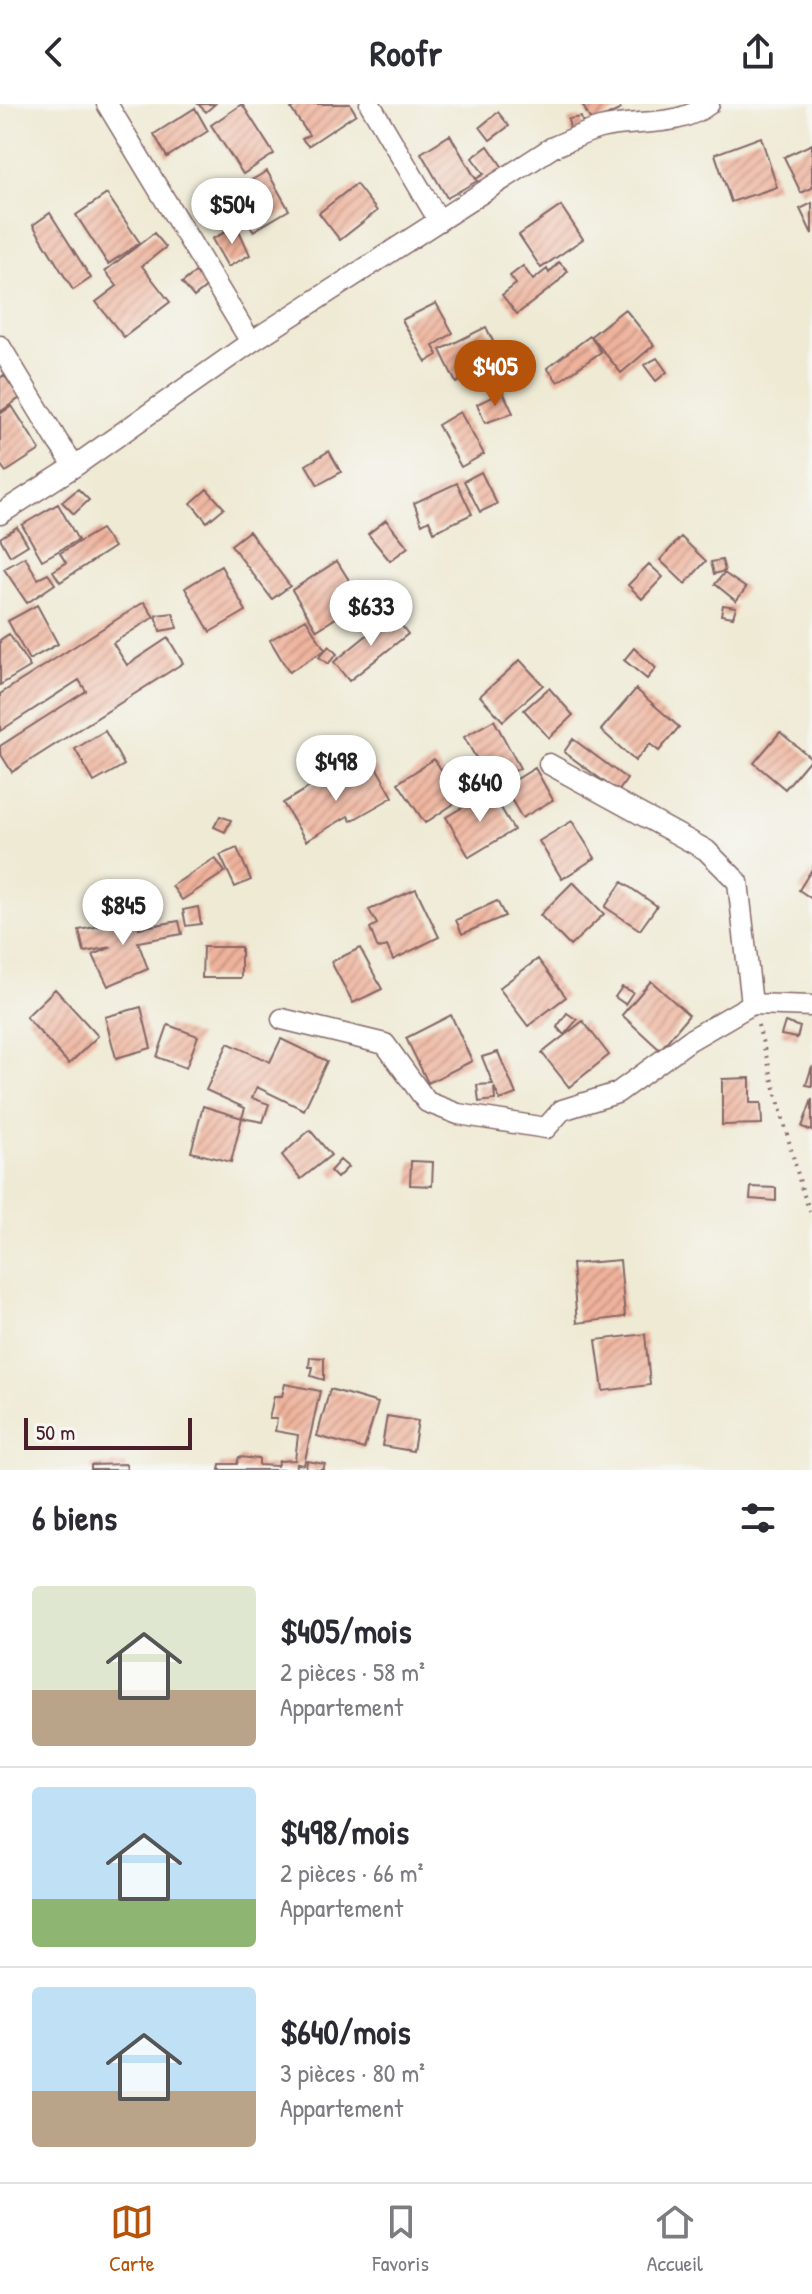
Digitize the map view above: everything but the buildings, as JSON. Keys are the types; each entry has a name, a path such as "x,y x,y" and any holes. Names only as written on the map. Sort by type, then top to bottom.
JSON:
{"street":[{"path":"107,104 251,342"},
{"path":"370,104 439,221"},
{"path":"0,514 75,466 251,342 553,147 600,128 679,118 697,113 709,104"},
{"path":"0,346 75,466"},
{"path":"549,764 706,850 738,882 752,1004"},
{"path":"282,1019 385,1044 427,1102 458,1114 546,1128 562,1110 617,1093 690,1040 752,1004 812,1006"}],"path":[{"path":"752,1004 812,1217"}]}
